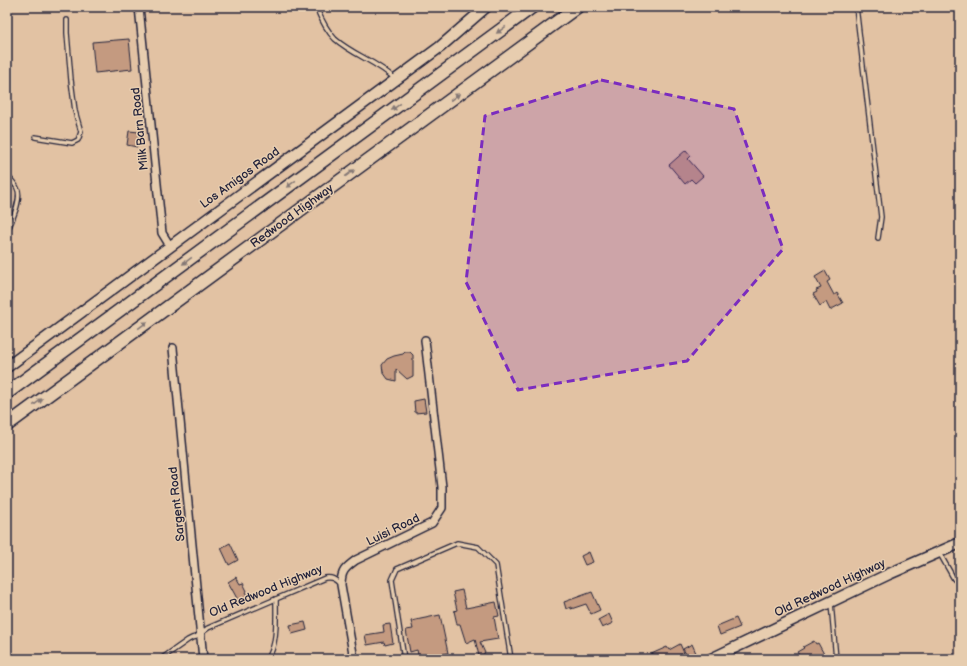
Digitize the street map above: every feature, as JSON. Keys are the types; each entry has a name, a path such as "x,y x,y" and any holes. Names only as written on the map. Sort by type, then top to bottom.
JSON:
{"highway":[{"path":"7,393 532,7"},
{"name":"Redwood Highway","path":"7,425 577,7"}],"street":[{"name":"Milk Barn Road","path":"139,7 162,233 170,246"},
{"name":"Los Amigos Road","path":"7,367 440,48 486,7"},
{"name":"Luisi Road","path":"354,659 341,585 343,572 356,560 432,523 442,508 442,487 425,340"},
{"name":"Sargent Road","path":"173,348 203,659"},
{"name":"Old Redwood Highway","path":"711,659 889,574 960,543"}],"lane":[{"path":"316,7 325,26 335,38 349,49 384,69 396,80"},
{"path":"856,7 881,217 878,238"},
{"path":"35,137 72,143 78,140 81,132 75,111 68,46 67,20"},
{"path":"7,175 18,188 19,194 7,232"},
{"path":"404,659 392,580 397,569 457,543 478,547 496,565 511,659"},
{"path":"939,552 954,579 960,584"},
{"name":"Old Redwood Highway","path":"161,659 208,628 325,578 332,578 341,585"},
{"path":"267,659 273,647 276,628 276,599"},
{"path":"830,602 836,659"}],"highlighted area":[{"path":"601,80 734,109 783,249 687,361 518,390 466,282 485,116"}],"building":[{"path":"129,39 132,69 95,73 92,42"},
{"path":"129,131 139,132 137,147 127,145"},
{"path":"686,150 691,156 688,159 703,176 695,183 691,179 685,184 669,165"},
{"path":"825,271 830,280 827,282 834,295 837,293 843,303 830,310 826,302 820,306 813,294 817,292 816,290 821,288 815,277"},
{"path":"405,352 410,352 413,355 413,376 407,379 396,369 396,381 388,379 383,372 382,365 387,359"},
{"path":"424,399 426,412 415,413 414,401"},
{"path":"230,543 238,560 229,565 221,548"},
{"path":"589,552 593,562 585,565 581,556"},
{"path":"236,577 240,584 243,583 248,597 239,602 228,582"},
{"path":"462,590 466,608 496,602 499,616 494,617 498,639 480,642 485,653 479,656 475,639 466,643 460,624 457,624 454,611 457,610 453,592"},
{"path":"592,592 600,610 591,614 586,604 571,609 571,607 566,609 564,602"},
{"path":"609,614 613,623 602,628 598,620"},
{"path":"440,615 448,653 419,659 417,650 410,652 406,630 413,629 411,621"},
{"path":"736,618 740,627 720,635 717,626"},
{"path":"305,622 307,630 292,634 290,625"},
{"path":"390,624 393,643 385,645 384,642 367,645 365,635 384,632 383,625"},
{"path":"814,641 816,644 818,643 825,656 820,659 809,659 807,655 801,658 797,652"},
{"path":"680,644 684,653 672,659 640,659 667,647 669,650"},
{"path":"692,644 696,653 688,657 683,649"}]}
